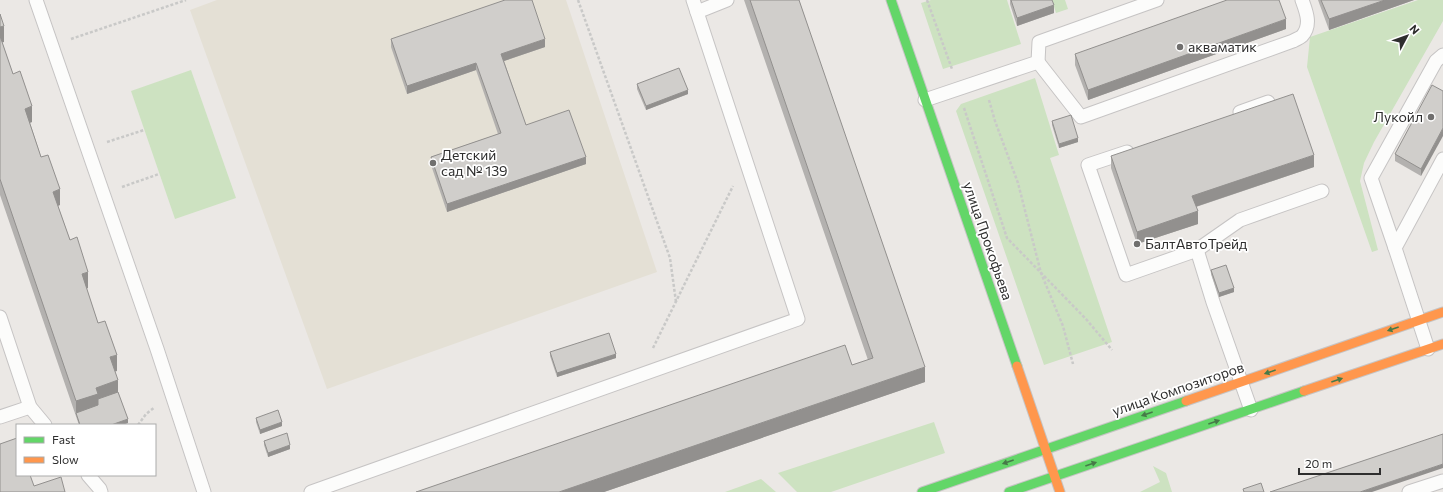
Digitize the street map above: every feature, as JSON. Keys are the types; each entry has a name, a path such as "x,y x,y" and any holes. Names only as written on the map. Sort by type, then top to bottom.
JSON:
{"street":[{"name":"улица Прокофьева","path":"890,0 1060,492"},
{"name":"улица Композиторов","path":"922,492 1443,312"},
{"path":"1009,492 1443,344"}],"lane":[{"path":"36,0 166,376 204,492"},
{"path":"311,492 798,319 695,6 728,0"},
{"path":"1157,0 1039,42 1038,62 1081,117 1293,41 1302,36 1308,19 1302,0"},
{"path":"1428,349 1371,178 1436,61 1443,55"},
{"path":"925,100 1038,62"},
{"path":"1231,115 1268,102"},
{"path":"1141,147 1088,165 1126,275 1197,250 1240,220 1322,191"},
{"path":"1395,248 1443,159"},
{"path":"1197,250 1217,314 1251,410"},
{"path":"0,317 30,407 44,424"},
{"path":"0,417 30,407"},
{"path":"89,476 100,488 101,492"},
{"path":"1409,492 1443,481"}],"path":[{"path":"52,45 186,0"},
{"path":"578,0 670,258 676,302"},
{"path":"927,0 1007,238 1086,320 1112,350"},
{"path":"984,80 994,121 1018,184 1041,273 1063,326 1073,364"},
{"path":"87,149 144,130"},
{"path":"640,375 745,160"},
{"path":"103,193 160,174"}],"shaded area":[{"name":"Детский сад № 139","path":"217,0 566,0 657,272 327,389 190,10"}],"green space":[{"path":"931,0 1007,0 1021,44 943,69 921,3"},
{"path":"1052,0 1065,0 1068,9 1056,13"},
{"path":"1418,0 1443,0 1443,21 1374,142 1364,163 1360,181 1378,250 1372,252 1307,67 1310,37"},
{"path":"191,70 236,198 175,219 131,91"},
{"path":"1035,78 1059,155 1050,158 1112,342 1044,365 956,111 961,104"},
{"path":"934,422 945,453 831,492 797,492 778,473"},
{"path":"1153,466 1166,473 1172,492 1140,492 1160,482"},
{"path":"761,479 776,492 725,492"}],"building":[{"path":"505,0 532,0 545,39 501,54 526,125 569,110 586,157 447,204 431,157 501,133 476,63 407,86 391,39"},
{"path":"750,0 799,0 925,367 559,492 416,492 845,345 852,365 873,358"},
{"path":"1011,0 1052,0 1054,5 1017,18"},
{"name":"акваматик","path":"1227,0 1279,0 1286,19 1088,90 1075,54"},
{"path":"1321,0 1385,0 1329,19"},
{"path":"0,14 4,26 0,27"},
{"path":"0,36 13,74 20,71 32,106 25,109 41,157 48,155 60,189 53,192 70,240 77,237 88,272 82,274 98,323 105,321 117,355 110,357 118,380 96,388 98,394 76,401 0,179"},
{"path":"679,68 688,90 646,106 637,84"},
{"name":"Лукойл","path":"1432,85 1443,91 1443,128 1421,169 1395,154"},
{"path":"1293,94 1314,155 1192,196 1198,211 1137,232 1111,156"},
{"path":"1071,115 1078,138 1059,144 1052,121"},
{"path":"1226,265 1234,288 1219,293 1211,270"},
{"path":"609,333 616,354 557,373 550,352"},
{"path":"118,392 128,419 114,424 80,424 76,413 98,405 98,399"},
{"path":"278,410 282,422 260,430 256,418"},
{"path":"287,433 290,445 268,453 264,441"},
{"path":"1443,434 1443,464 1360,492 1270,492"},
{"path":"16,438 16,476 30,476 34,486 61,477 65,492 0,492 0,444"},
{"path":"1261,483 1264,492 1244,492 1243,489"}],"traffic: fast":[{"path":"891,0 1017,366"},
{"path":"1009,492 1304,391"},
{"path":"922,492 1186,401"}],"traffic: slow":[{"path":"1186,401 1443,312"},
{"path":"1304,391 1443,344"},
{"path":"1017,366 1060,492"}],"place":[{"name":"акваматик","path":"1180,47"},
{"name":"Лукойл","path":"1431,117"},
{"name":"Детский сад № 139","path":"433,163"},
{"name":"БалтАвтоТрейд","path":"1137,244"}]}
